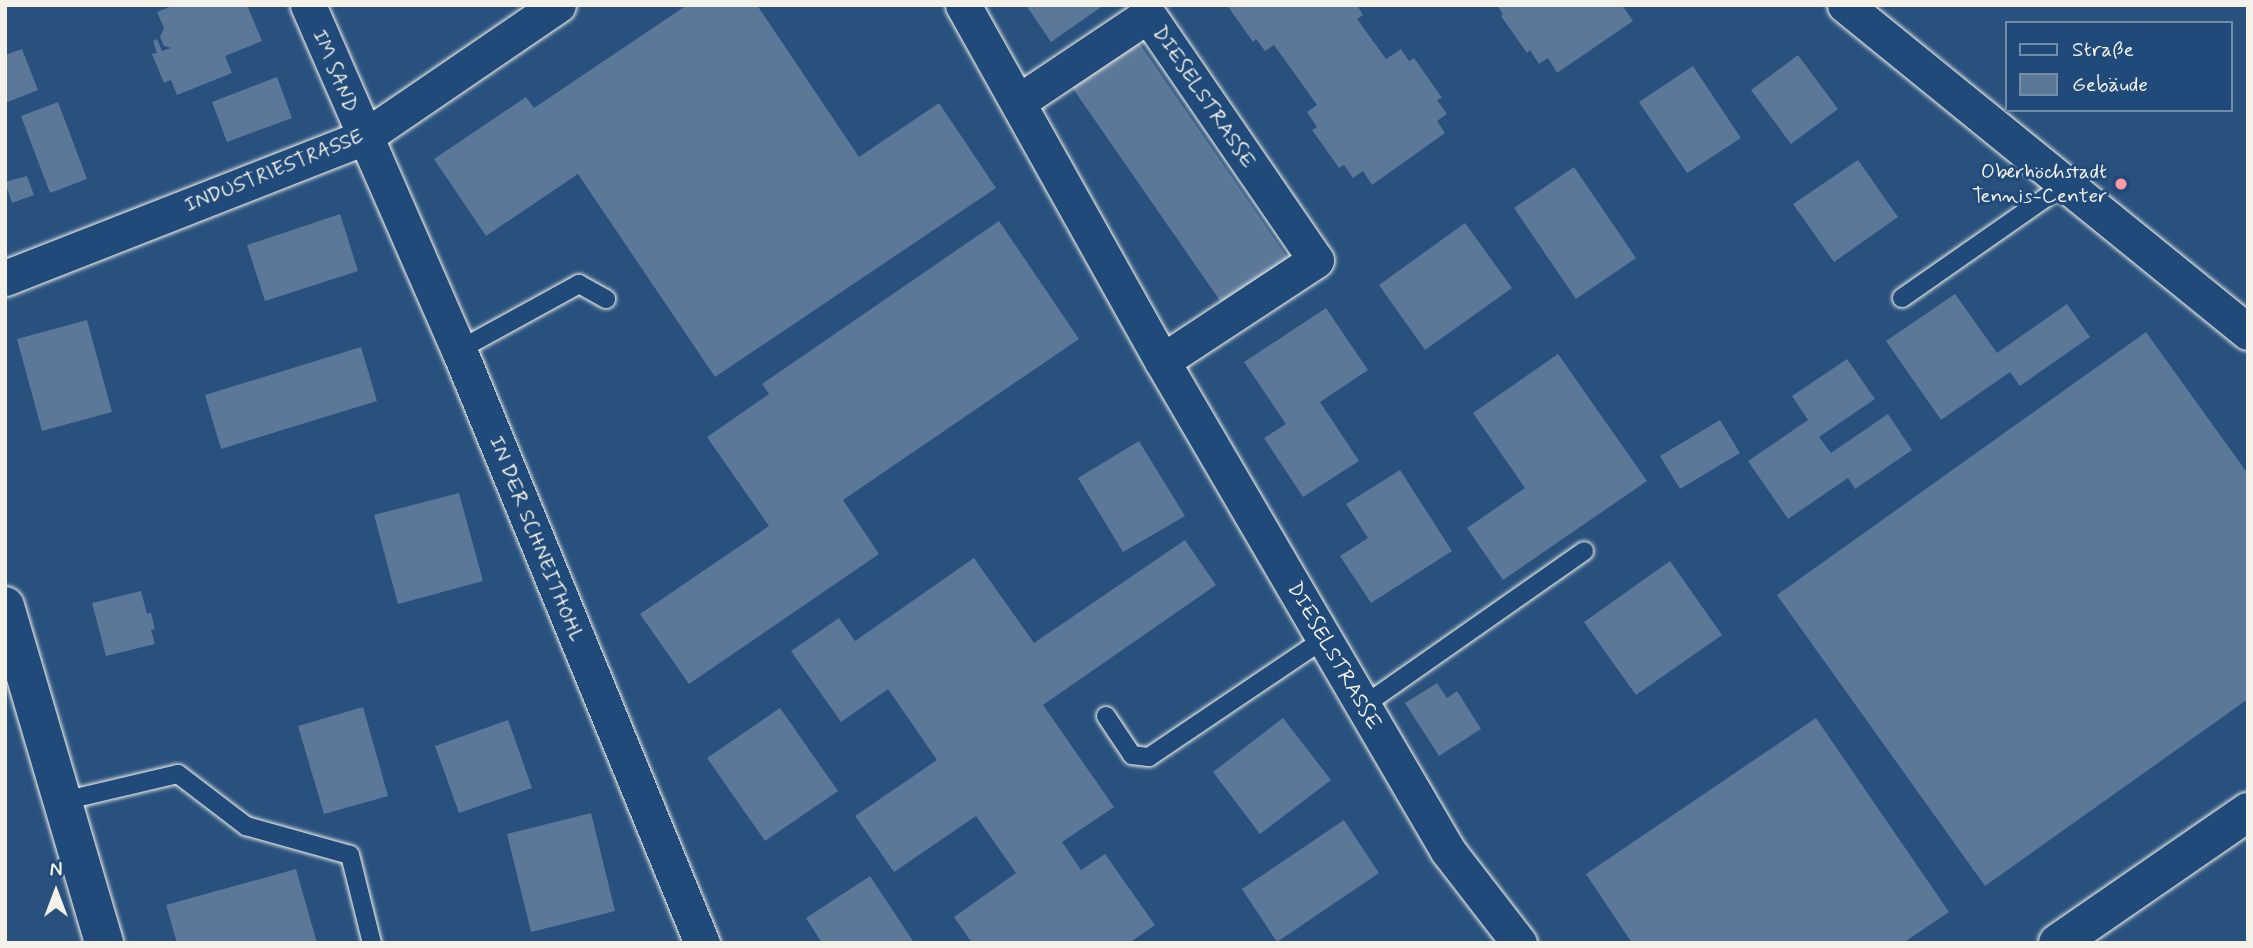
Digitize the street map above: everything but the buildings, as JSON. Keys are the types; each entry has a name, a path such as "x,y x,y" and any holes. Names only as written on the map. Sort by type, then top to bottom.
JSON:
{"street":[{"name":"IM SAND","path":"307,5 363,138"},
{"name":"INDUSTRIESTRASSE","path":"5,278 363,138 558,5"},
{"name":"DIESELSTRASSE","path":"963,5 1162,361 1448,851 1519,943"},
{"path":"1845,5 2248,332"},
{"name":"DIESELSTRASSE","path":"1018,102 1148,15 1316,260 1162,361"},
{"name":"IN DER SCHNEITHOHL","path":"363,138 459,350 702,943"},
{"path":"5,606 11,651 63,801 104,943"},
{"path":"2058,943 2248,812"}],"lane":[{"path":"1902,298 2064,185"},
{"path":"459,350 579,284 606,299"},
{"path":"1363,706 1584,551"},
{"path":"1106,716 1132,755 1149,757 1324,639"},
{"path":"63,801 178,774 246,826 349,855 372,943"}],"place":[{"name":"Oberhöchstadt Tennis-Center","path":"2121,184"}]}
